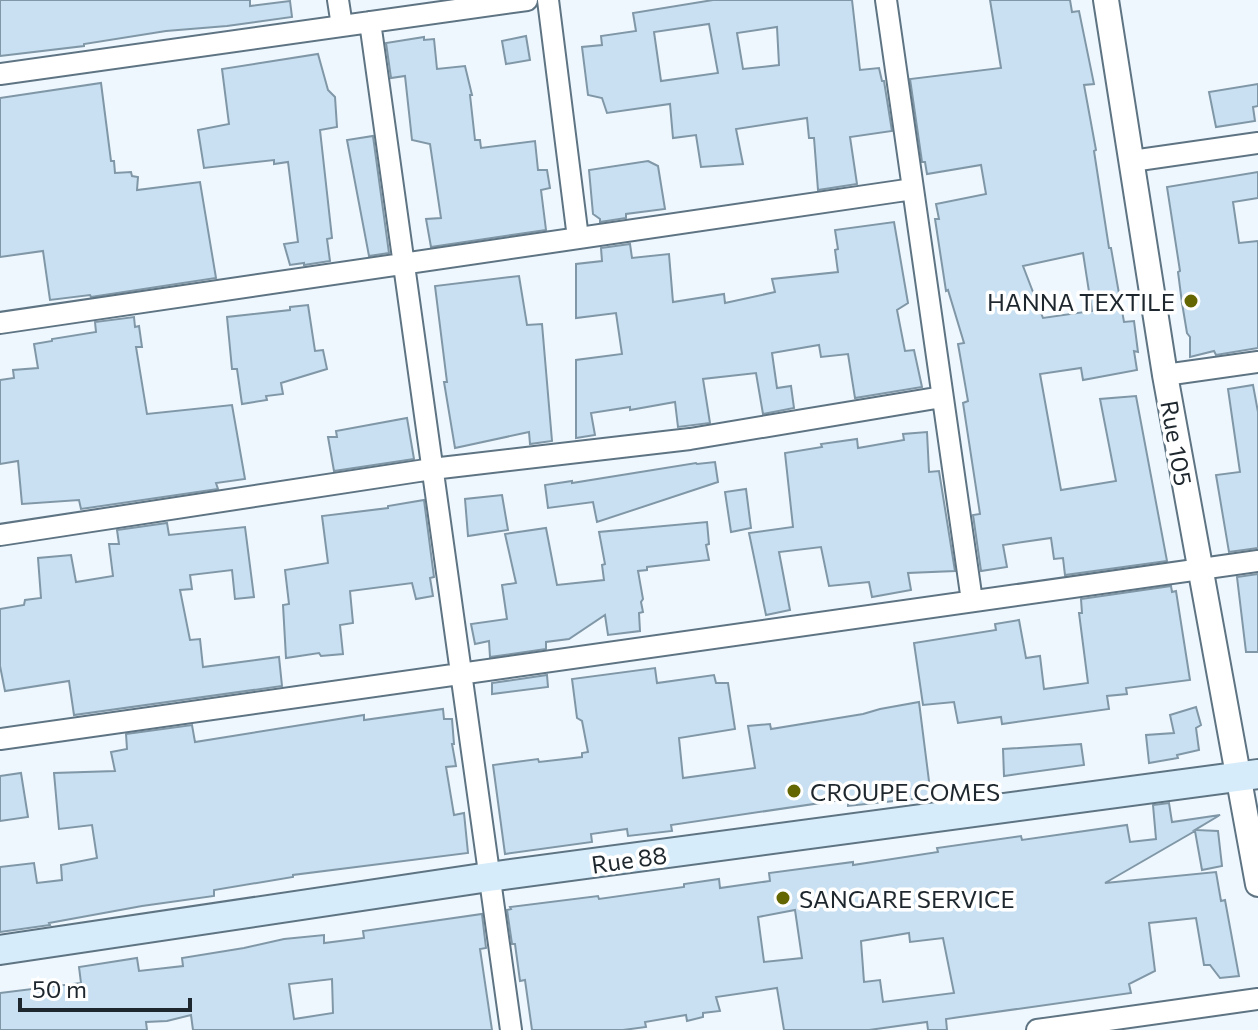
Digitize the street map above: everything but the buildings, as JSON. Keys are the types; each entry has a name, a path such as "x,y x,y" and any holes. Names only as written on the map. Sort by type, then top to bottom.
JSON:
{"main road":[{"name":"Rue 88","path":"0,950 489,877 1248,776"}],"street":[{"path":"338,0 342,26"},
{"path":"0,74 527,0"},
{"path":"548,0 578,238"},
{"path":"886,0 972,601"},
{"name":"Rue 105","path":"1106,0 1165,375 1200,569 1248,776 1258,884"},
{"path":"370,22 511,1030"},
{"path":"1132,161 1258,143"},
{"path":"0,323 913,189"},
{"path":"1165,375 1258,362"},
{"path":"0,535 432,469 690,439 942,397"},
{"path":"0,739 1258,561"},
{"path":"1037,1030 1258,999"}],"place":[{"name":"HANNA TEXTILE","path":"1191,301"},
{"name":"CROUPE COMES","path":"794,791"},
{"name":"SANGARE SERVICE","path":"783,898"}]}
